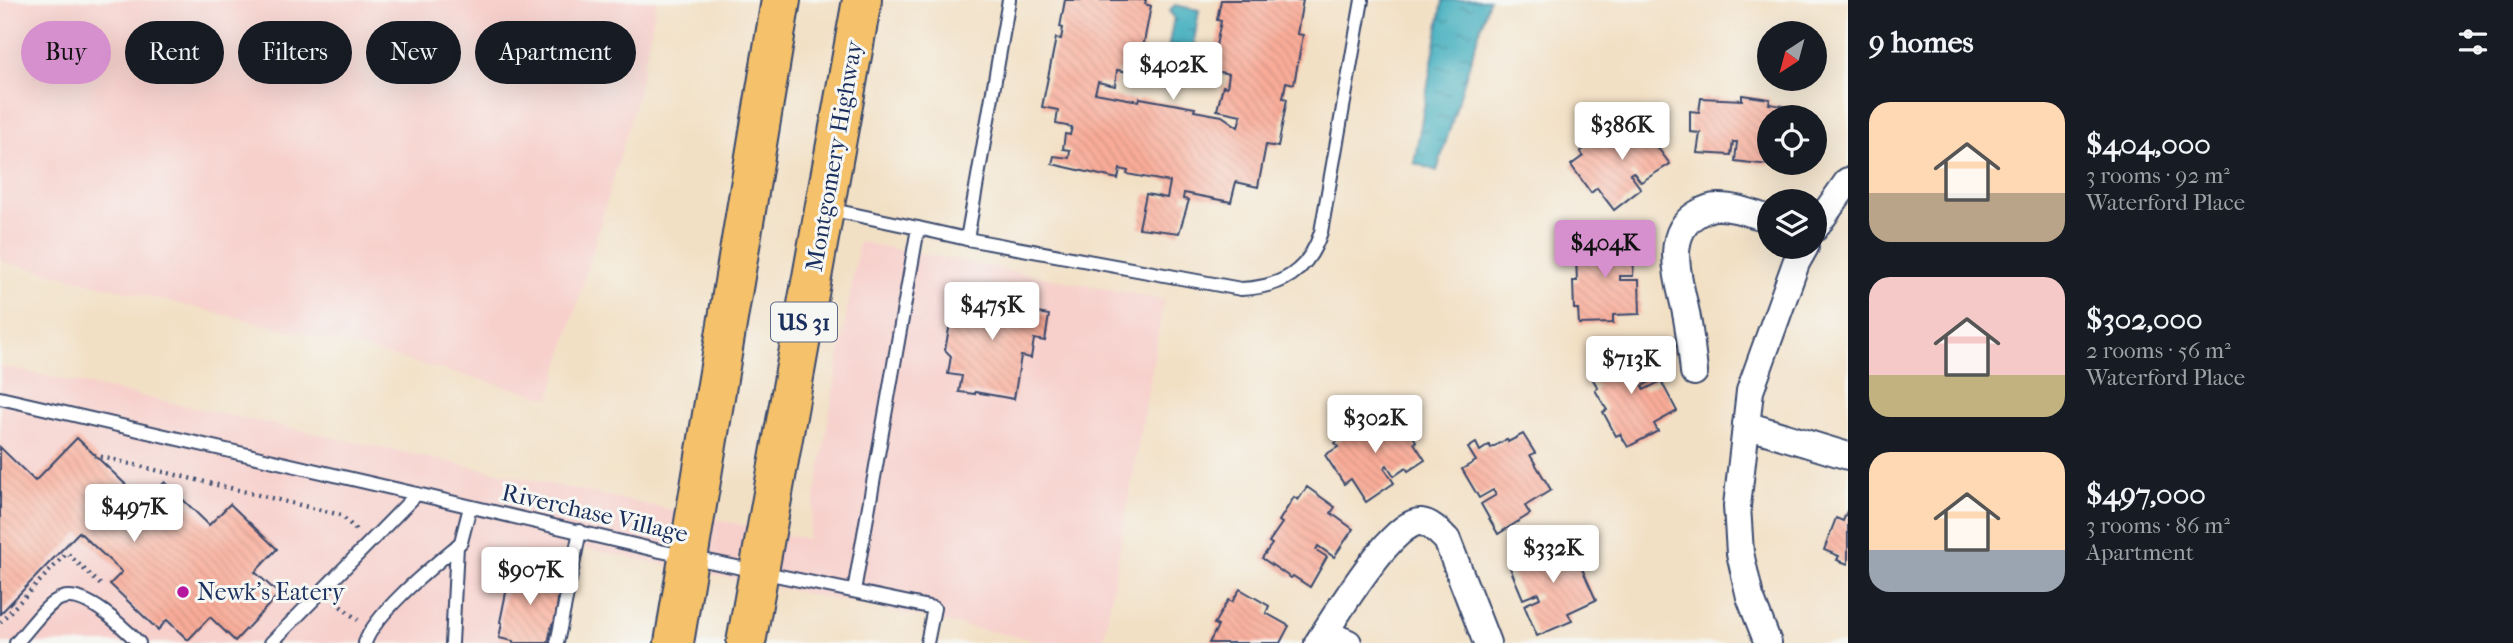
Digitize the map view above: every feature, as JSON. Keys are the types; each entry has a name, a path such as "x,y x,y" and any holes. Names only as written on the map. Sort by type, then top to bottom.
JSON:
{"main road":[{"path":"674,643 781,0"},
{"name":"Montgomery Highway","path":"746,643 862,0"}],"street":[{"path":"1827,211 1848,181"},
{"path":"1694,372 1686,312 1677,276 1677,239 1687,220 1701,211 1715,207 1757,215"},
{"path":"1768,643 1750,597 1740,553 1737,506 1750,391 1799,259"},
{"path":"1746,425 1848,456"},
{"path":"1330,640 1363,576 1394,536 1407,524 1421,522 1434,528 1447,540 1487,643"}],"lane":[{"path":"967,239 1009,0"},
{"path":"824,209 967,239 1241,289 1261,288 1283,280 1305,264 1315,252 1321,232 1362,0"},
{"path":"854,591 918,228"},
{"name":"Riverchase Village","path":"0,398 759,572 934,608 928,643"},
{"path":"271,643 417,494"},
{"path":"365,643 370,629 425,572 461,542 470,507"},
{"path":"557,643 580,531"},
{"path":"452,643 457,546"},
{"path":"16,643 44,612 61,598 81,597 105,613 139,643"}],"path":[{"path":"94,455 341,515 356,530 346,540"}],"shaded area":[{"path":"0,0 657,0 637,97 550,398 318,337 0,261"},
{"path":"859,242 1164,300 1103,643 1048,643 568,545 551,643 0,643 0,366 808,539"}],"water":[{"path":"1443,0 1489,0 1437,171 1414,163"},
{"path":"1175,5 1199,10 1194,42 1198,46 1198,52 1192,55 1168,49 1174,17 1169,11"}],"building":[{"path":"1065,0 1146,0 1145,4 1151,6 1141,58 1138,57 1135,73 1117,70 1115,86 1098,82 1095,93 1195,108 1194,111 1222,116 1238,127 1241,115 1217,110 1223,86 1227,87 1229,74 1211,70 1221,21 1217,20 1221,0 1303,0 1297,34 1303,35 1294,84 1286,82 1283,98 1287,99 1278,147 1266,145 1258,187 1236,182 1231,202 1184,193 1183,199 1189,200 1179,233 1139,228 1146,194 1167,198 1170,182 1127,174 1128,171 1120,169 1118,179 1052,164 1054,156 1069,158 1070,150 1063,149 1065,134 1070,135 1072,127 1056,124 1058,110 1042,107 1056,38 1061,39 1063,28 1060,27"},
{"path":"1742,95 1770,99 1769,104 1776,105 1757,105 1757,164 1735,161 1737,142 1733,142 1731,155 1697,153 1700,133 1690,132 1690,111 1699,112 1701,98 1742,100"},
{"path":"1639,118 1648,129 1656,124 1664,135 1662,137 1666,142 1658,148 1670,164 1641,182 1633,172 1630,174 1641,189 1614,210 1597,188 1591,193 1571,165 1583,156 1580,152 1602,136 1605,140"},
{"path":"1593,230 1614,232 1614,242 1635,242 1633,276 1620,276 1620,280 1639,280 1640,314 1613,315 1613,323 1579,324 1578,309 1574,309 1576,258 1580,258 1579,240 1594,240"},
{"path":"962,290 1032,303 1031,312 1049,315 1045,341 1034,339 1031,358 1021,356 1014,399 959,392 962,376 948,374 951,356 945,350 954,303 959,303"},
{"path":"1619,345 1626,357 1640,349 1654,380 1642,386 1644,390 1661,381 1677,411 1654,424 1658,431 1628,447 1620,434 1616,436 1603,412 1607,410 1589,373 1605,364 1600,356"},
{"path":"1397,412 1425,460 1394,476 1387,465 1384,468 1394,483 1366,502 1351,479 1344,484 1325,455 1338,447 1335,443 1359,428 1361,432 1380,419 1382,421"},
{"path":"1523,434 1535,453 1530,455 1551,490 1525,506 1530,514 1498,534 1481,504 1496,495 1493,490 1479,498 1462,469 1476,461 1468,448 1476,443 1480,451 1489,445 1491,448"},
{"path":"77,438 145,503 165,482 209,525 230,504 277,549 255,572 279,594 235,641 210,617 188,640 167,620 158,630 110,584 122,572 79,532 0,614 0,447 35,481"},
{"path":"1307,487 1335,507 1331,513 1353,529 1334,557 1318,546 1316,550 1327,557 1310,587 1293,576 1291,578 1262,558 1272,544 1269,542 1282,523 1279,521 1294,497 1298,500"},
{"path":"1848,509 1848,564 1837,560 1839,556 1824,550 1836,518 1843,521"},
{"path":"1575,541 1584,561 1579,562 1596,600 1568,613 1572,621 1537,636 1524,605 1540,598 1538,593 1523,599 1510,568 1524,562 1518,548 1527,545 1530,552 1540,548 1541,551"},
{"path":"511,568 561,576 555,623 552,624 548,643 513,643 499,638"},
{"path":"1240,589 1269,606 1266,613 1289,626 1280,643 1209,643 1218,626 1214,624 1228,600 1232,602"}],"place":[{"name":"Newk's Eatery","path":"183,592"}]}
